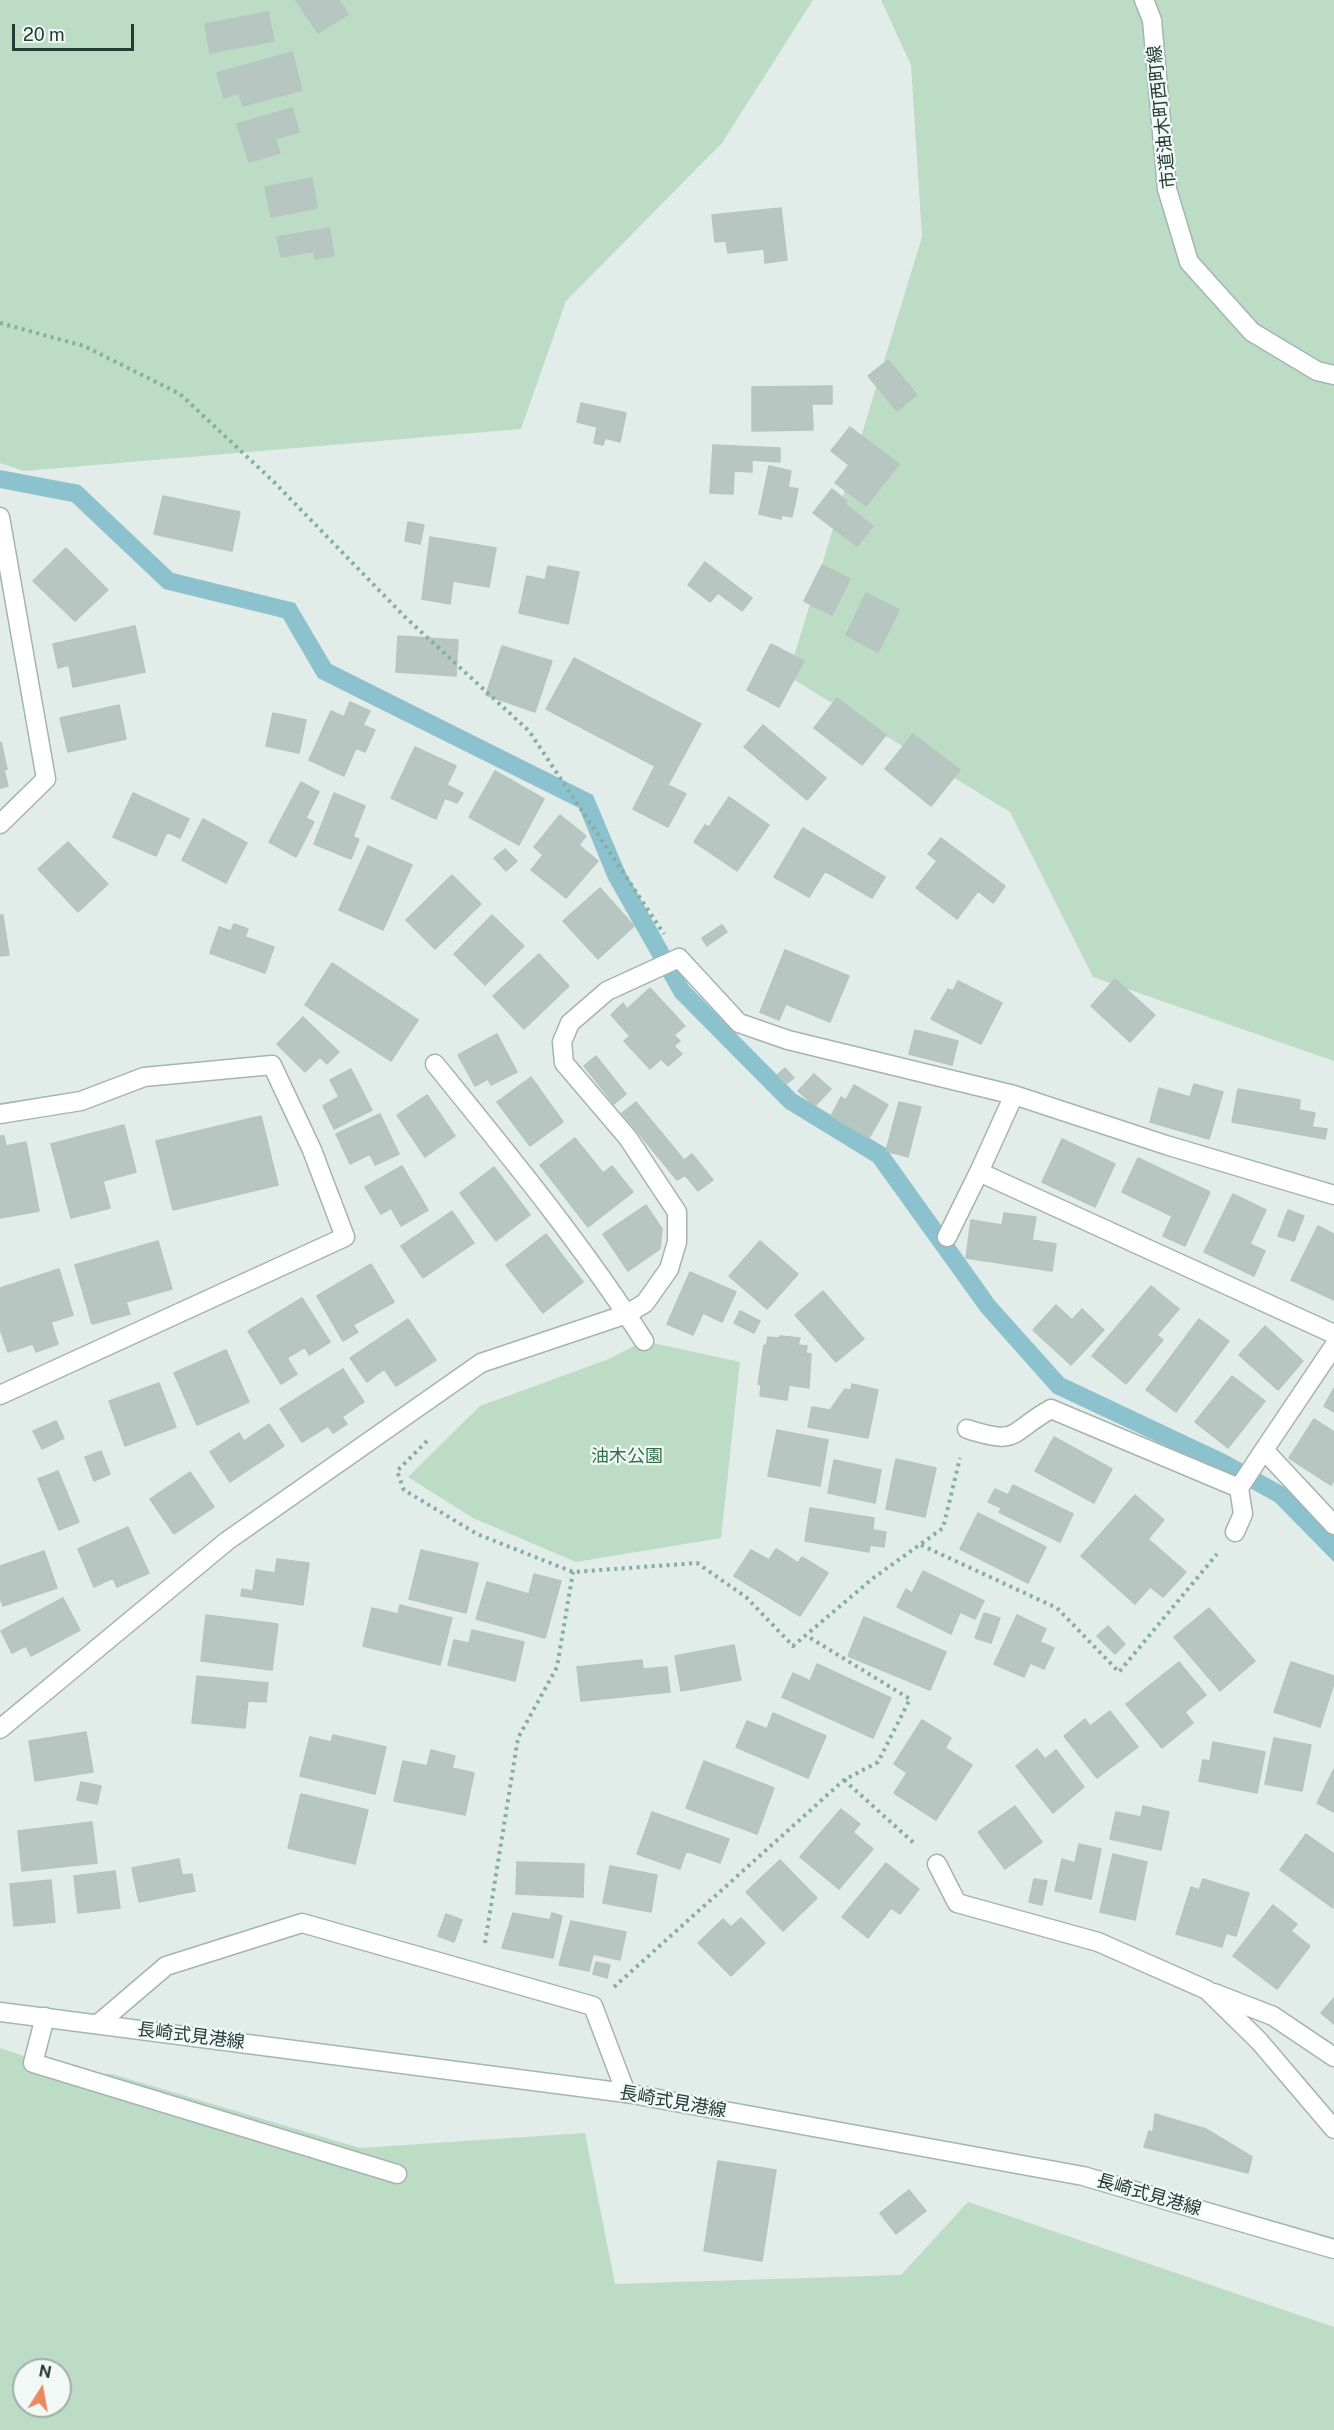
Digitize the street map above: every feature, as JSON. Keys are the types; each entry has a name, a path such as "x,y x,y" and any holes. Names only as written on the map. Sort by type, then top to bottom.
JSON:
{"street":[{"name":"市道油木町西町線","path":"1144,0 1152,20 1167,189 1189,262 1252,332 1317,371 1334,375"},
{"path":"0,517 46,779 0,824"},
{"path":"0,1729 228,1541 481,1363 627,1314 645,1303 669,1269 677,1242 677,1212 628,1138 564,1063 562,1042 570,1023 607,991 680,958 739,1023 788,1040 1014,1095 1166,1145 1334,1195"},
{"path":"435,1064 533,1184 644,1341"},
{"path":"0,1114 81,1101 144,1077 272,1065 312,1150 345,1237 0,1395"},
{"path":"947,1237 1014,1095"},
{"path":"979,1172 1334,1334"},
{"path":"1235,1532 1243,1514 1239,1488 1334,1346"},
{"path":"967,1429 993,1437 1010,1438 1051,1409 1239,1488"},
{"path":"1264,1450 1334,1524"},
{"path":"937,1864 957,1903 1098,1942 1273,2016 1334,2057"},
{"path":"98,2024 166,1966 302,1923 593,2006 626,2093"},
{"path":"1207,1990 1258,2041 1334,2129"},
{"name":"長崎式見港線","path":"0,2012 626,2093 1083,2176 1334,2249"},
{"path":"45,2017 33,2063 397,2174"}],"path":[{"path":"0,323 84,346 180,394 274,482 405,616 529,731 680,958"},
{"path":"429,1439 397,1471 404,1490 477,1534 573,1572 697,1563 746,1597 793,1646 872,1579 944,1528 967,1429"},
{"path":"921,1545 1057,1608 1119,1672 1235,1532"},
{"path":"480,1973 518,1738 557,1667 573,1572"},
{"path":"593,2006 844,1780 878,1762 910,1699 807,1636"},
{"path":"844,1780 937,1864"}],"green space":[{"path":"0,0 813,0 722,143 566,301 521,429 24,471 0,463"},
{"path":"881,0 1334,0 1334,1061 1093,977 1010,812 788,676 922,237 911,65"},
{"name":"油木公園","path":"644,1341 740,1362 721,1538 576,1562 473,1518 408,1477 480,1406 609,1359"},
{"path":"0,2048 77,2074 112,2074 360,2148 585,2133 615,2284 901,2275 968,2202 1334,2327 1334,2430 0,2430"}],"water":[{"path":"0,470 80,485 173,573 295,603 331,664 593,795 625,871 689,986 796,1094 886,1148 995,1301 1064,1378 1227,1455 1286,1488 1334,1536 1334,1562 1275,1502 1219,1471 1053,1393 981,1312 873,1162 785,1108 675,997 608,879 579,808 318,678 283,618 164,589 72,502 0,488"}],"building":[{"path":"296,0 339,0 348,14 318,33"},
{"path":"268,12 274,41 210,53 205,24"},
{"path":"292,52 302,90 243,106 239,93 224,98 217,73"},
{"path":"292,108 299,132 275,139 280,153 249,162 237,124"},
{"path":"312,178 317,208 271,217 265,187"},
{"path":"781,208 787,260 765,263 764,249 728,253 726,241 715,242 712,215"},
{"path":"329,228 334,256 315,259 314,251 281,257 277,237"},
{"path":"888,360 917,395 897,411 868,376"},
{"path":"832,386 832,404 812,404 813,430 752,431 752,387"},
{"path":"581,403 626,413 620,442 605,438 603,445 594,443 597,427 577,422"},
{"path":"850,427 899,464 866,506 835,483 849,465 831,451"},
{"path":"713,445 780,448 780,462 752,460 752,472 734,471 733,494 710,493"},
{"path":"769,466 791,471 788,487 798,489 792,517 782,515 781,519 759,514"},
{"path":"832,489 847,501 845,504 873,526 857,546 813,513"},
{"path":"163,496 240,512 232,551 154,534"},
{"path":"408,522 424,525 420,544 405,541"},
{"path":"430,537 496,548 489,587 453,581 450,604 422,599"},
{"path":"66,548 108,590 75,621 33,581"},
{"path":"705,562 752,598 742,611 718,593 710,602 688,585"},
{"path":"822,565 850,579 832,615 804,601"},
{"path":"548,566 579,572 568,624 519,613 527,576 545,580"},
{"path":"866,593 899,610 878,652 846,635"},
{"path":"135,626 145,672 73,687 69,665 58,668 53,644"},
{"path":"398,636 458,640 456,676 396,672"},
{"path":"771,644 804,661 779,707 747,690"},
{"path":"502,646 552,661 535,712 486,695"},
{"path":"574,658 701,724 668,785 686,794 668,827 633,809 655,766 546,709"},
{"path":"837,698 886,735 862,765 814,728"},
{"path":"350,702 370,711 363,725 375,730 365,752 356,748 344,776 309,760 331,711 344,717"},
{"path":"119,705 126,739 68,752 60,718"},
{"path":"273,713 306,720 299,753 266,746"},
{"path":"763,725 826,778 807,800 744,747"},
{"path":"913,734 960,770 931,806 885,769"},
{"path":"1,742 8,786 0,788"},
{"path":"415,747 456,766 447,785 463,793 457,803 445,798 436,819 391,798"},
{"path":"495,771 544,799 519,845 469,817"},
{"path":"301,782 319,792 306,818 314,822 296,857 269,842"},
{"path":"133,793 189,819 180,838 167,832 156,856 113,837"},
{"path":"334,793 365,806 353,837 359,839 351,859 314,844"},
{"path":"729,797 769,825 737,871 694,842 705,825 709,827"},
{"path":"560,815 586,836 579,845 598,861 566,898 531,870 543,855 534,847"},
{"path":"203,819 247,843 226,883 182,860"},
{"path":"803,828 885,877 872,898 825,871 809,897 774,877"},
{"path":"941,838 1005,886 993,903 978,891 957,919 916,888 937,861 928,854"},
{"path":"68,842 108,884 78,912 38,869"},
{"path":"368,846 412,865 383,930 339,910"},
{"path":"505,849 517,861 506,871 494,858"},
{"path":"452,875 481,904 435,949 406,920"},
{"path":"600,888 634,926 598,959 563,921"},
{"path":"0,915 3,915 9,955 0,956"},
{"path":"492,915 524,946 485,985 454,954"},
{"path":"234,924 248,929 245,937 274,947 265,973 210,953 219,927 231,931"},
{"path":"722,925 727,932 707,946 702,938"},
{"path":"785,950 849,976 830,1022 786,1004 779,1020 760,1012"},
{"path":"539,954 569,986 524,1029 493,996"},
{"path":"332,963 418,1020 391,1061 305,1005"},
{"path":"1115,979 1155,1015 1130,1042 1091,1006"},
{"path":"958,981 1002,1003 981,1044 931,1019 948,989 953,991"},
{"path":"650,988 685,1026 674,1035 680,1041 674,1046 682,1054 668,1066 661,1059 650,1069 624,1041 630,1036 611,1015 623,1003 627,1009"},
{"path":"303,1017 339,1052 327,1064 320,1057 305,1072 277,1044"},
{"path":"915,1030 958,1041 952,1065 909,1054"},
{"path":"497,1034 517,1072 491,1085 488,1079 475,1086 458,1055"},
{"path":"596,1056 626,1094 614,1104 584,1066"},
{"path":"785,1068 794,1078 786,1084 777,1075"},
{"path":"351,1069 372,1110 334,1129 323,1106 339,1097 330,1080"},
{"path":"814,1074 831,1089 815,1106 798,1091"},
{"path":"531,1077 563,1122 530,1146 497,1102"},
{"path":"1194,1084 1223,1092 1209,1139 1150,1122 1159,1088 1190,1097"},
{"path":"854,1085 888,1105 869,1138 831,1116 841,1097 846,1100"},
{"path":"1238,1089 1300,1100 1299,1110 1315,1113 1312,1127 1327,1129 1325,1139 1232,1122"},
{"path":"427,1095 455,1136 425,1157 397,1115"},
{"path":"636,1102 684,1160 692,1154 713,1180 698,1191 685,1175 677,1180 622,1113"},
{"path":"899,1102 921,1107 908,1157 886,1151"},
{"path":"380,1114 399,1154 375,1165 370,1154 350,1164 336,1134"},
{"path":"261,1116 278,1185 173,1210 156,1141"},
{"path":"124,1125 136,1172 103,1181 110,1208 71,1218 51,1144"},
{"path":"0,1136 4,1136 6,1146 26,1142 39,1211 0,1218"},
{"path":"575,1138 603,1173 612,1166 633,1192 588,1227 540,1165"},
{"path":"1062,1139 1115,1164 1095,1207 1042,1182"},
{"path":"1138,1158 1210,1192 1185,1246 1163,1236 1172,1216 1122,1192"},
{"path":"402,1166 428,1210 401,1226 391,1208 381,1214 365,1187"},
{"path":"494,1167 530,1215 496,1241 460,1193"},
{"path":"1233,1194 1266,1210 1250,1244 1265,1251 1254,1276 1204,1252"},
{"path":"646,1205 662,1229 660,1249 628,1271 603,1234"},
{"path":"1288,1210 1304,1216 1294,1241 1278,1236"},
{"path":"452,1211 474,1243 423,1278 401,1246"},
{"path":"1004,1213 1036,1217 1032,1240 1056,1244 1052,1271 966,1258 971,1220 1002,1225"},
{"path":"1318,1226 1334,1234 1334,1300 1291,1280"},
{"path":"546,1234 583,1282 543,1313 506,1265"},
{"path":"158,1241 172,1289 126,1302 130,1314 92,1324 75,1265"},
{"path":"760,1241 798,1274 767,1309 729,1276"},
{"path":"371,1264 394,1302 353,1325 358,1332 343,1341 317,1296"},
{"path":"59,1269 73,1315 51,1322 58,1344 36,1352 33,1344 8,1352 0,1329 0,1288"},
{"path":"690,1272 736,1292 722,1322 703,1313 693,1335 667,1324"},
{"path":"1151,1286 1179,1309 1157,1335 1163,1340 1126,1384 1092,1356"},
{"path":"823,1291 864,1339 836,1362 795,1315"},
{"path":"302,1298 330,1342 309,1355 305,1347 287,1358 297,1374 281,1384 248,1331"},
{"path":"1056,1305 1072,1320 1082,1309 1104,1330 1071,1365 1033,1330"},
{"path":"740,1311 760,1321 754,1333 734,1323"},
{"path":"408,1319 436,1360 396,1386 384,1369 367,1382 350,1358"},
{"path":"1199,1319 1229,1341 1176,1412 1146,1390"},
{"path":"1265,1326 1303,1361 1278,1390 1239,1355"},
{"path":"780,1336 800,1338 798,1345 807,1346 806,1353 811,1354 809,1388 789,1385 787,1400 760,1396 761,1385 758,1384 764,1345 766,1346 768,1337 779,1338"},
{"path":"226,1350 249,1402 197,1425 174,1373"},
{"path":"343,1369 364,1402 342,1417 347,1424 333,1433 328,1426 302,1442 280,1409"},
{"path":"1232,1376 1265,1401 1228,1448 1195,1422"},
{"path":"159,1383 176,1427 125,1446 109,1401"},
{"path":"852,1384 878,1390 868,1438 808,1427 812,1407 830,1410 845,1389 851,1390"},
{"path":"1334,1388 1334,1412 1324,1406"},
{"path":"1314,1419 1334,1432 1334,1481 1331,1485 1289,1458"},
{"path":"56,1421 64,1438 42,1449 33,1431"},
{"path":"269,1424 284,1446 230,1482 210,1452 239,1433 244,1441"},
{"path":"777,1430 828,1440 820,1486 768,1476"},
{"path":"1054,1437 1112,1469 1094,1503 1035,1471"},
{"path":"101,1451 110,1474 94,1481 85,1457"},
{"path":"896,1459 936,1468 925,1517 886,1509"},
{"path":"834,1460 881,1470 875,1503 828,1493"},
{"path":"58,1471 79,1522 59,1530 38,1479"},
{"path":"190,1472 214,1507 174,1534 150,1499"},
{"path":"1013,1485 1073,1514 1060,1542 999,1512 1002,1508 988,1502 995,1489 1008,1495"},
{"path":"1135,1495 1164,1520 1148,1539 1186,1572 1163,1597 1150,1587 1135,1604 1081,1556"},
{"path":"810,1508 874,1518 873,1530 886,1532 884,1547 870,1545 869,1552 805,1541"},
{"path":"978,1513 1046,1547 1028,1583 960,1549"},
{"path":"128,1527 149,1573 117,1587 113,1578 94,1587 78,1549"},
{"path":"776,1549 798,1563 802,1557 828,1573 800,1616 734,1576 751,1550 769,1560"},
{"path":"421,1550 478,1563 466,1613 409,1599"},
{"path":"44,1551 57,1588 3,1606 0,1598 0,1566"},
{"path":"277,1559 309,1563 303,1605 241,1596 242,1589 253,1591 256,1570 275,1573"},
{"path":"923,1571 984,1601 975,1619 960,1612 951,1634 897,1607 906,1589 912,1593"},
{"path":"534,1574 561,1581 545,1638 476,1619 487,1582 529,1594"},
{"path":"63,1598 80,1630 31,1656 26,1646 12,1653 1,1631"},
{"path":"400,1605 452,1618 440,1665 363,1646 372,1608 398,1614"},
{"path":"1209,1608 1255,1661 1220,1691 1174,1637"},
{"path":"984,1613 1000,1618 991,1643 975,1638"},
{"path":"206,1615 278,1624 272,1670 201,1661"},
{"path":"1017,1615 1046,1629 1040,1642 1054,1648 1044,1669 1030,1663 1024,1677 994,1664"},
{"path":"864,1617 946,1652 930,1690 848,1656"},
{"path":"1108,1626 1125,1644 1115,1654 1097,1636"},
{"path":"472,1630 524,1642 515,1681 448,1665 454,1640 469,1643"},
{"path":"734,1645 741,1680 681,1691 675,1656"},
{"path":"642,1660 643,1669 667,1667 670,1692 581,1701 577,1667"},
{"path":"1179,1662 1206,1695 1185,1712 1193,1723 1162,1748 1126,1704"},
{"path":"1291,1662 1334,1676 1334,1683 1320,1727 1274,1712"},
{"path":"817,1664 891,1698 873,1738 782,1697 793,1673 810,1681"},
{"path":"197,1676 268,1683 266,1702 248,1701 245,1728 192,1723"},
{"path":"1110,1711 1138,1747 1097,1778 1064,1736 1085,1719 1090,1726"},
{"path":"773,1713 826,1736 808,1778 736,1747 747,1721 767,1729"},
{"path":"922,1720 951,1738 945,1748 972,1765 936,1820 894,1793 907,1773 894,1764"},
{"path":"86,1732 93,1772 35,1781 29,1741"},
{"path":"333,1735 386,1747 375,1794 300,1776 310,1737 331,1742"},
{"path":"1274,1738 1311,1745 1302,1791 1265,1784"},
{"path":"1213,1742 1265,1752 1257,1793 1199,1781 1203,1760 1210,1761"},
{"path":"1037,1749 1045,1759 1056,1750 1084,1787 1053,1813 1016,1766"},
{"path":"431,1750 455,1756 452,1768 474,1773 465,1815 394,1801 403,1761 427,1766"},
{"path":"704,1761 774,1788 757,1834 686,1808"},
{"path":"1334,1769 1334,1812 1317,1803"},
{"path":"81,1782 101,1786 97,1804 77,1800"},
{"path":"301,1794 368,1810 355,1864 288,1848"},
{"path":"1015,1806 1042,1842 1005,1869 978,1832"},
{"path":"1143,1806 1169,1812 1161,1850 1110,1839 1116,1812 1141,1817"},
{"path":"841,1809 860,1824 853,1832 873,1849 839,1889 800,1857"},
{"path":"652,1812 729,1839 720,1863 686,1851 680,1869 637,1854"},
{"path":"92,1822 97,1863 22,1871 18,1831"},
{"path":"1306,1834 1334,1854 1333,1908 1280,1870"},
{"path":"1079,1844 1101,1849 1091,1899 1055,1891 1062,1859 1075,1863"},
{"path":"1113,1854 1147,1862 1135,1920 1100,1912"},
{"path":"179,1859 182,1875 192,1874 195,1891 139,1902 132,1868"},
{"path":"780,1860 817,1898 783,1931 746,1892"},
{"path":"517,1862 584,1864 583,1897 516,1894"},
{"path":"886,1863 919,1889 900,1914 891,1908 868,1938 842,1917"},
{"path":"610,1866 657,1875 651,1912 603,1903"},
{"path":"115,1871 120,1908 78,1913 74,1876"},
{"path":"1034,1879 1047,1881 1042,1905 1029,1902"},
{"path":"1203,1879 1249,1893 1236,1936 1226,1933 1222,1947 1176,1934 1191,1887 1199,1890"},
{"path":"51,1880 55,1922 14,1926 10,1884"},
{"path":"1273,1905 1297,1924 1291,1931 1310,1946 1277,1989 1233,1956"},
{"path":"513,1913 550,1920 552,1913 562,1916 553,1958 502,1948"},
{"path":"446,1914 462,1920 454,1942 438,1936"},
{"path":"741,1918 765,1943 731,1976 698,1943 723,1919 731,1927"},
{"path":"571,1921 626,1932 620,1960 593,1954 589,1971 559,1965"},
{"path":"596,1962 610,1965 607,1978 593,1974"},
{"path":"1334,1998 1334,2024 1321,2013"},
{"path":"1155,2114 1206,2129 1252,2157 1248,2173 1144,2147 1149,2131 1153,2132"},
{"path":"718,2161 776,2170 762,2261 704,2251"},
{"path":"909,2190 926,2211 896,2234 880,2213"}]}
